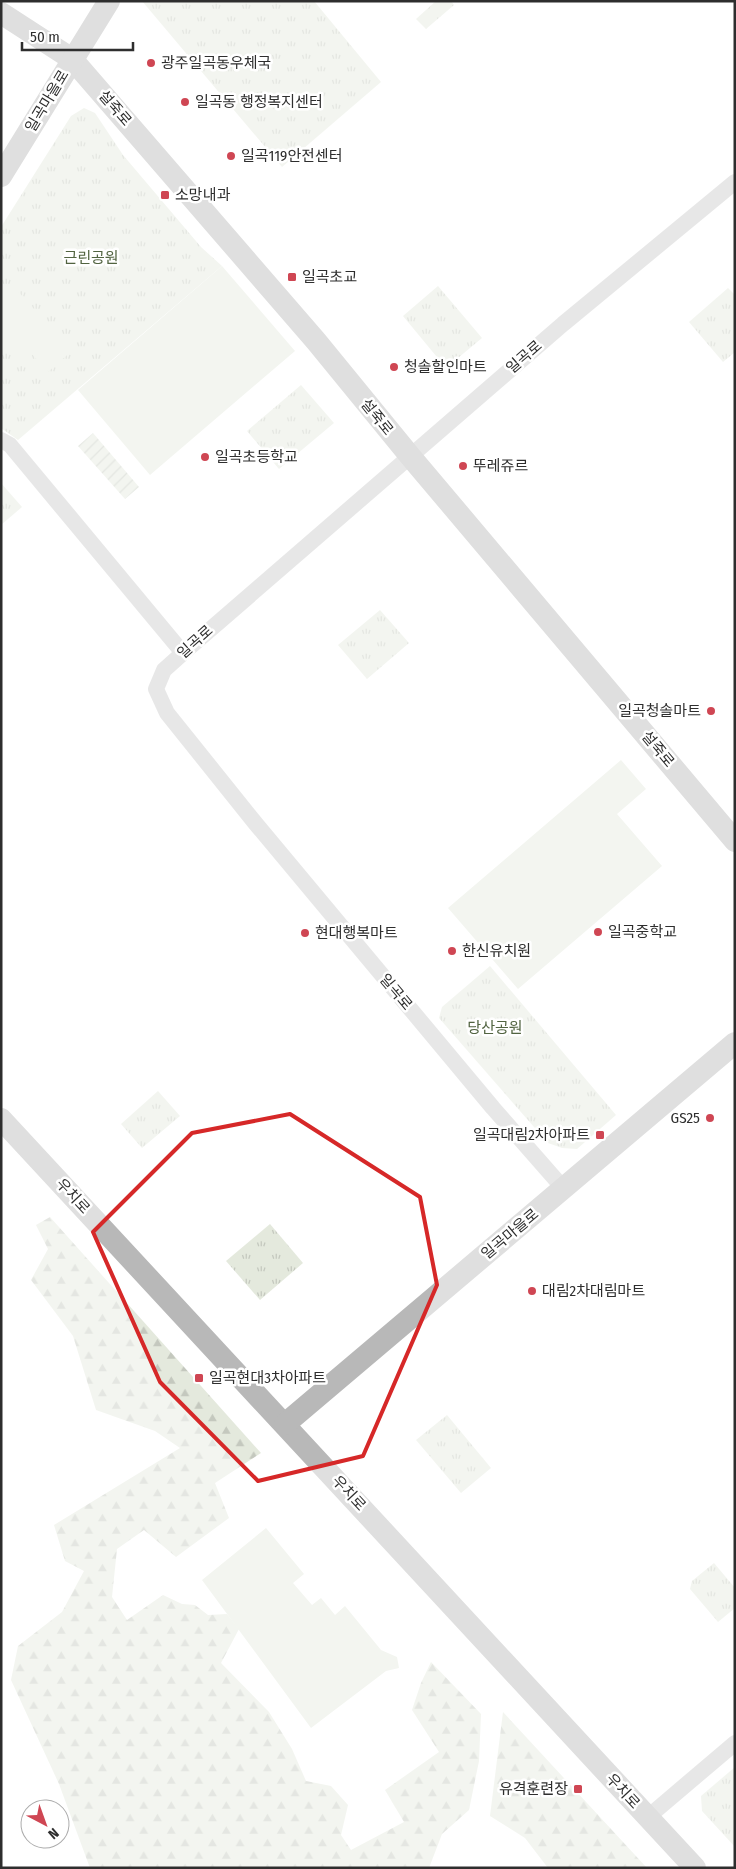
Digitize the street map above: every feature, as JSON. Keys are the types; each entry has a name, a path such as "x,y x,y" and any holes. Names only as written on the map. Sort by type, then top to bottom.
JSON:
{"main road":[{"name":"일곡마을로","path":"1,176 109,1"},
{"name":"설죽로","path":"1,13 72,59 316,341 410,456 735,841"},
{"name":"일곡마을로","path":"285,1424 735,1043"},
{"name":"우치로","path":"1,1119 695,1868"}],"street":[{"name":"일곡로","path":"564,1189 493,1108 262,831 167,713 156,689 164,670 182,652 563,324 735,182"},
{"path":"1,440 10,445 182,652"},
{"path":"648,1817 735,1742"}],"highlighted area":[{"path":"290,1114 420,1197 437,1285 363,1456 258,1481 160,1382 93,1232 192,1133"}],"green space":[{"path":"142,1 314,1 381,82 282,167"},
{"path":"436,1 451,1 454,5 426,29 416,19"},
{"name":"근린공원","path":"84,108 95,113 123,155 201,247 222,266 18,440 1,428 1,227 71,116"},
{"path":"222,266 295,351 150,475 78,390"},
{"path":"438,286 482,338 446,368 403,316"},
{"path":"728,288 735,295 735,352 723,362 689,322"},
{"path":"16,289 51,328 19,356 1,336 1,302"},
{"path":"56,329 74,349 48,372 30,352"},
{"path":"301,385 334,423 279,469 247,431"},
{"path":"93,433 139,487 125,499 78,446"},
{"path":"1,483 22,507 1,525"},
{"path":"380,610 409,643 367,679 338,645"},
{"path":"621,760 646,789 617,814 662,866 518,989 448,908"},
{"name":"당산공원","path":"490,966 616,1115 577,1149 562,1148 548,1143 439,1018 442,1007"},
{"path":"158,1091 180,1116 142,1148 121,1124"},
{"path":"50,1217 261,1453 215,1483 229,1518 176,1557 144,1530 117,1549 112,1597 127,1620 163,1595 182,1604 195,1605 208,1615 227,1614 239,1629 221,1663 269,1712 292,1749 306,1781 331,1786 348,1805 341,1835 351,1850 404,1822 385,1790 439,1752 412,1710 421,1683 431,1662 481,1714 479,1761 469,1810 442,1834 429,1868 90,1868 70,1814 70,1799 65,1799 11,1680 18,1646 62,1612 84,1571 65,1561 54,1525 180,1448 155,1431 96,1410 73,1336 31,1280 48,1249 36,1225"},
{"path":"270,1224 303,1263 260,1300 226,1261"},
{"path":"447,1415 491,1468 461,1493 416,1440"},
{"path":"266,1528 304,1574 293,1583 312,1605 321,1598 335,1615 345,1606 381,1650 397,1657 399,1668 386,1671 311,1728 202,1580"},
{"path":"714,1563 735,1588 735,1608 718,1622 690,1589 692,1581"},
{"path":"503,1712 647,1868 548,1868 525,1838 490,1816"},
{"path":"735,1767 735,1847 702,1811 701,1796"}],"place":[{"name":"광주일곡동우체국","path":"151,63"},
{"name":"일곡동 행정복지센터","path":"185,102"},
{"name":"일곡119안전센터","path":"231,156"},
{"name":"소망내과","path":"165,195"},
{"name":"일곡초교","path":"292,277"},
{"name":"청솔할인마트","path":"394,367"},
{"name":"일곡초등학교","path":"205,457"},
{"name":"뚜레쥬르","path":"463,466"},
{"name":"일곡청솔마트","path":"711,711"},
{"name":"일곡중학교","path":"598,932"},
{"name":"현대행복마트","path":"305,933"},
{"name":"한신유치원","path":"452,951"},
{"name":"GS25","path":"710,1118"},
{"name":"일곡대림2차아파트","path":"600,1135"},
{"name":"대림2차대림마트","path":"532,1291"},
{"name":"일곡현대3차아파트","path":"199,1378"},
{"name":"유격훈련장","path":"578,1789"}]}
